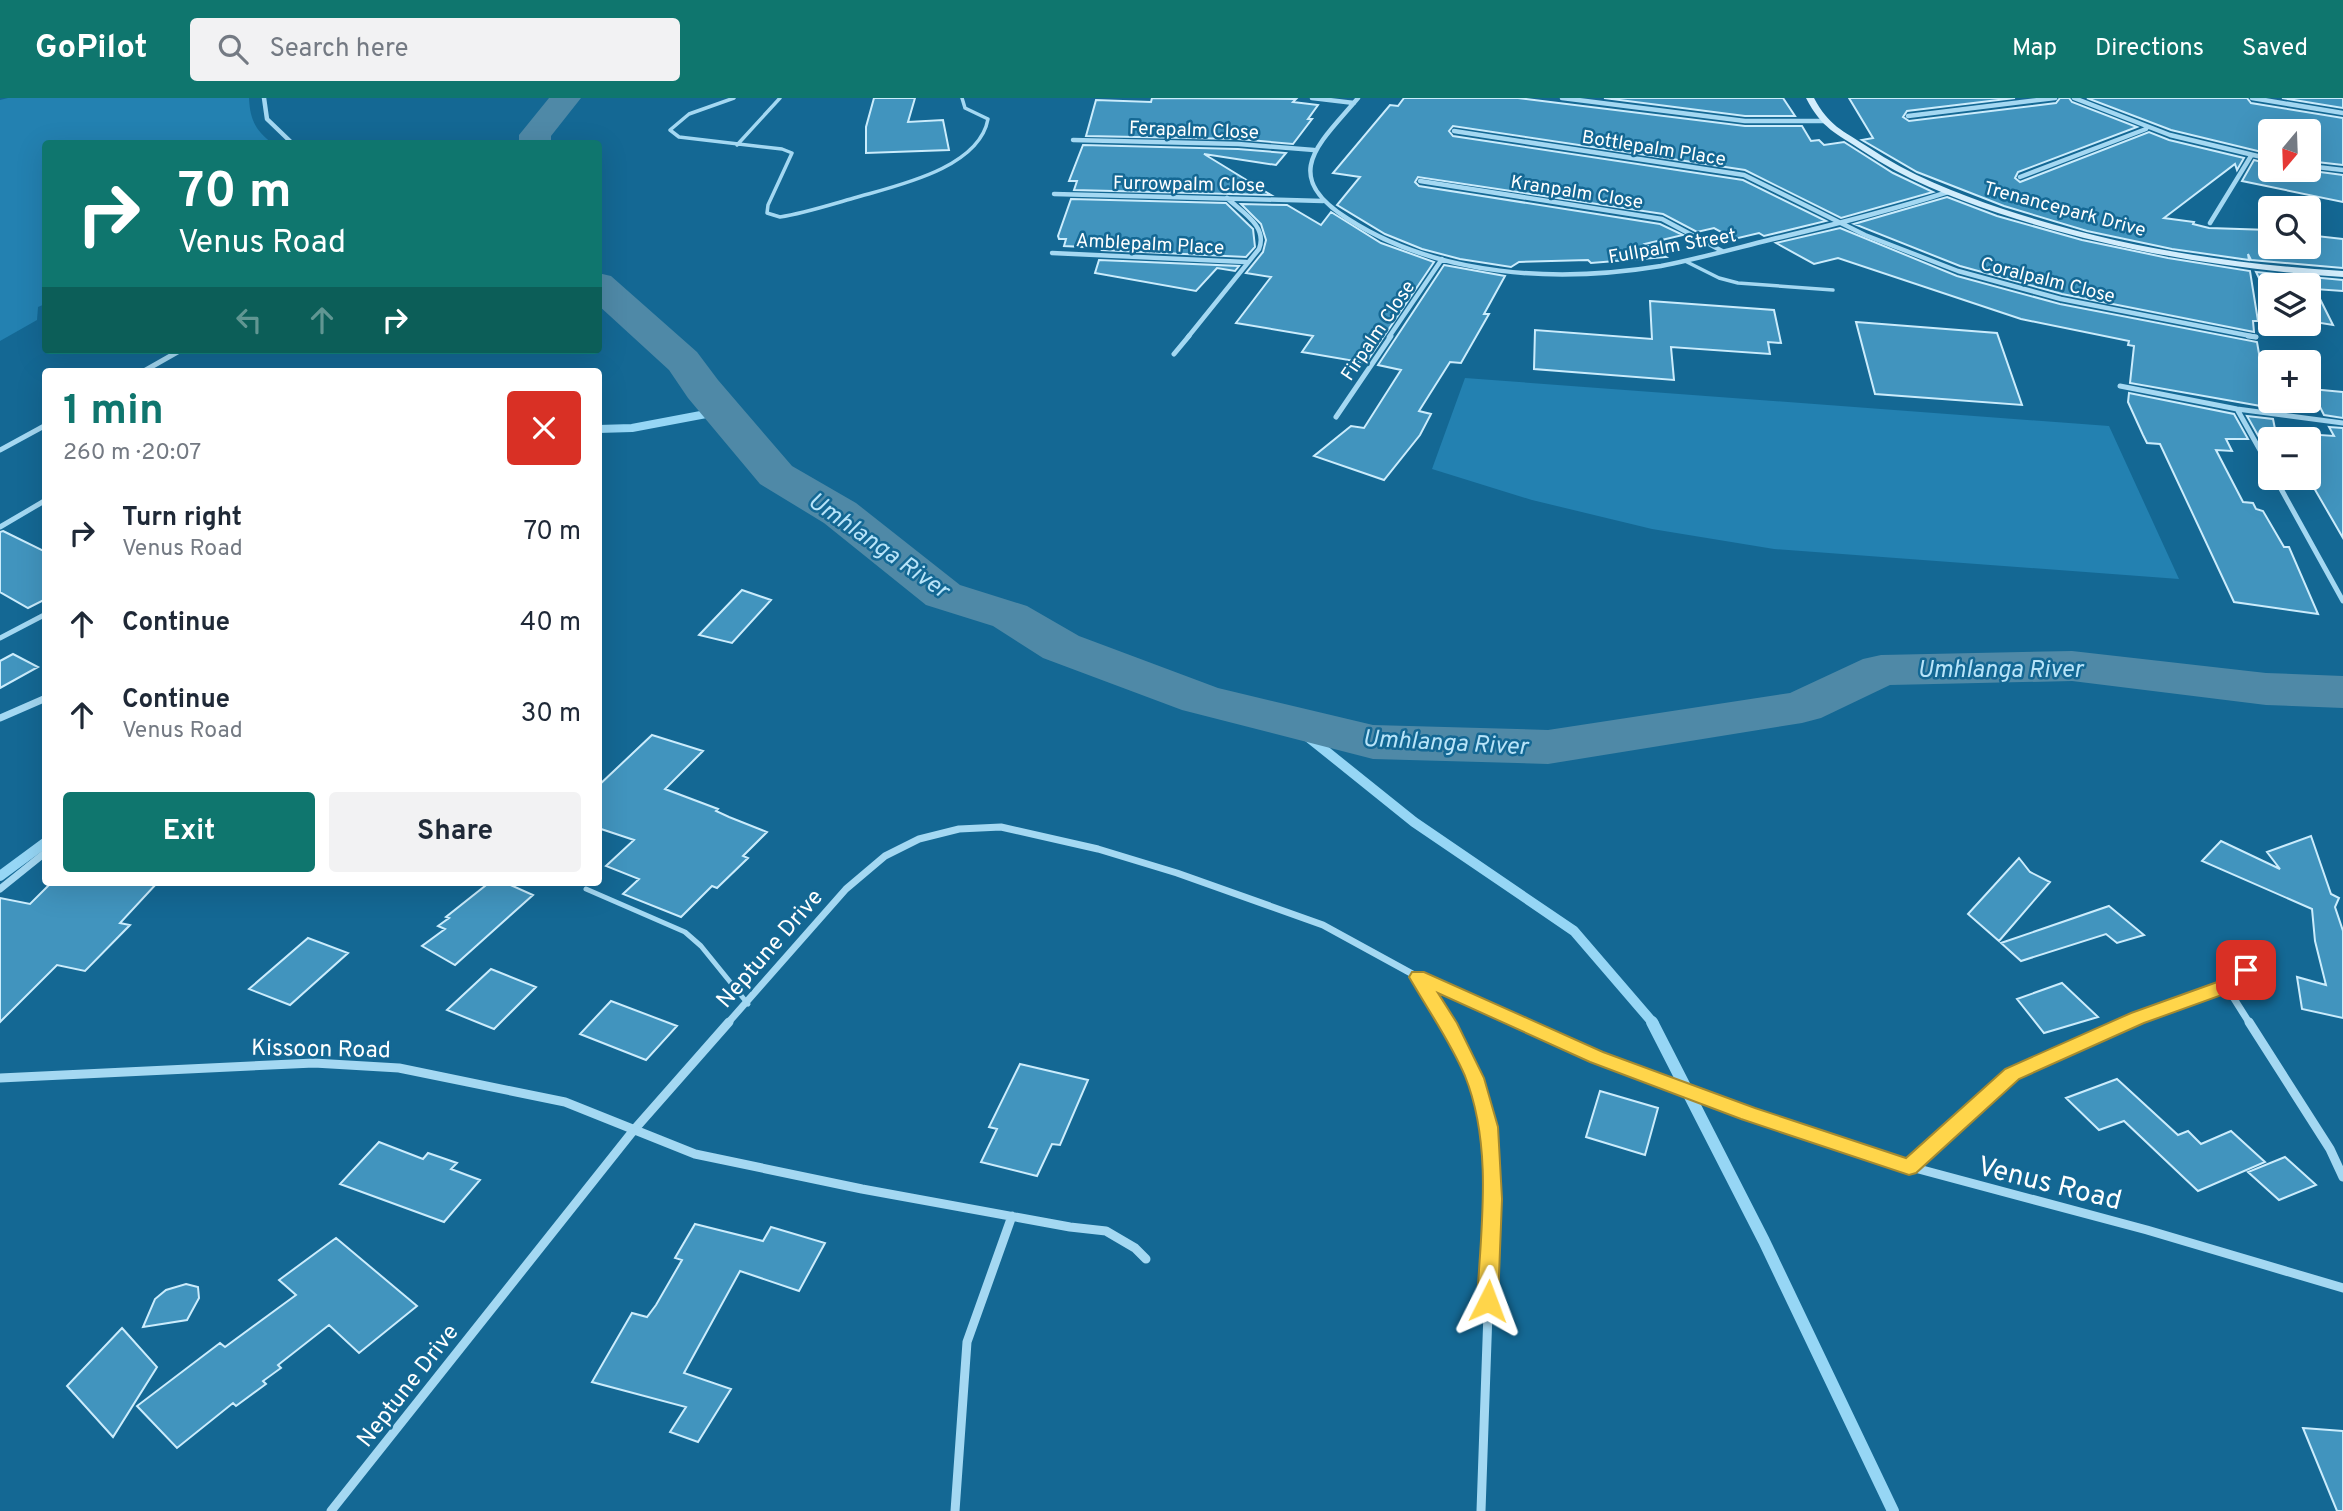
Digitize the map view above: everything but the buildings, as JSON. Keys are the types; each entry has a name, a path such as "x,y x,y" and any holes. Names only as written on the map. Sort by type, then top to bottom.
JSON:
{"street":[{"path":"264,98 267,119 289,140"},
{"path":"1312,98 1356,100"},
{"path":"1562,98 1745,121 1824,121"},
{"name":"Trenancepark Drive","path":"1810,98 1824,121 1899,171 1948,192 2054,228 2150,250 2240,264 2343,274"},
{"path":"1908,116 2055,98"},
{"path":"2074,98 2147,128 2258,157"},
{"path":"2252,98 2343,113"},
{"path":"1323,201 1310,172 1310,161 1314,150 1356,100"},
{"path":"2020,177 2147,128"},
{"name":"Bottlepalm Place","path":"1454,131 1744,176 1841,223"},
{"name":"Ferapalm Close","path":"1073,140 1238,144 1314,150"},
{"path":"2210,223 2251,156"},
{"path":"2321,167 2343,170"},
{"name":"Kranpalm Close","path":"1420,181 1662,219 1722,252"},
{"name":"Fullpalm Street","path":"1323,201 1366,231 1442,259 1549,273 1618,271 1685,261 1894,210 1948,192"},
{"name":"Furrowpalm Close","path":"1054,194 1323,201"},
{"name":"Amblepalm Place","path":"1174,354 1259,249 1263,239 1261,230 1227,197"},
{"name":"Coralpalm Close","path":"1841,223 1958,271 2061,299 2256,337"},
{"name":"Amblepalm Place","path":"1052,253 1246,262"},
{"name":"Firpalm Close","path":"1336,417 1442,259"},
{"path":"149,368 174,354"},
{"path":"2120,386 2237,409 2343,423"},
{"path":"2237,409 2258,447"},
{"path":"0,450 42,427"},
{"path":"2282,490 2343,601"},
{"path":"0,527 42,502"},
{"path":"0,638 42,616"},
{"path":"0,718 42,700"},
{"name":"Neptune Drive","path":"331,1511 633,1131 846,889 885,856 919,839 959,829 1001,827 1098,849 1177,873 1334,930 1418,977"},
{"path":"0,890 42,855"},
{"path":"1909,1167 2012,1074 2138,1018 2226,986 2266,954"},
{"path":"1418,977 1448,1023 1475,1078 1489,1127 1492,1199 1480,1511"},
{"name":"Venus Road","path":"1418,977 1596,1057 1748,1113 1909,1167 2147,1230 2343,1288"},
{"path":"2226,986 2330,1149 2343,1177"},
{"name":"Kissoon Road","path":"0,1078 314,1063 399,1068 565,1102 695,1154 1012,1216 1107,1231 1135,1248 1146,1259"},
{"path":"956,1511 967,1342 1012,1216"}],"lane":[{"path":"734,98 689,114 670,130 679,137 782,149 792,153 768,205 767,213 780,217 900,185 938,171 978,139 988,125 988,119 965,108 962,98"},
{"path":"737,145 780,98"},
{"path":"1685,261 1738,284 1833,290"},
{"path":"586,889 685,932 701,946 748,1003"}],"shaded area":[{"path":"249,98 254,124 269,140 42,140 42,305 38,307 37,320 0,341 0,100"},
{"path":"1465,378 2109,426 2179,579 1774,549 1652,529 1532,500 1432,469"}],"waterway":[{"name":"Umhlanga River","path":"535,140 535,135 565,98"},
{"name":"Umhlanga River","path":"602,288 683,361 703,389 776,475 840,513 943,595 1010,616 1061,647 1200,699 1284,722 1373,742 1548,747 1802,707 1881,670 2072,666 2266,689 2343,692"},
{"path":"602,429 632,428 722,411"},
{"path":"1292,724 1414,822 1574,931 1654,1024"},
{"path":"0,876 42,845"},
{"path":"1652,1022 1764,1241 1893,1511"}],"route":[{"path":"1488,1301 1492,1199 1489,1127 1475,1078 1448,1023 1418,977 1596,1057 1870,1156 1909,1167 2012,1074 2138,1018 2226,986 2246,970"}]}
